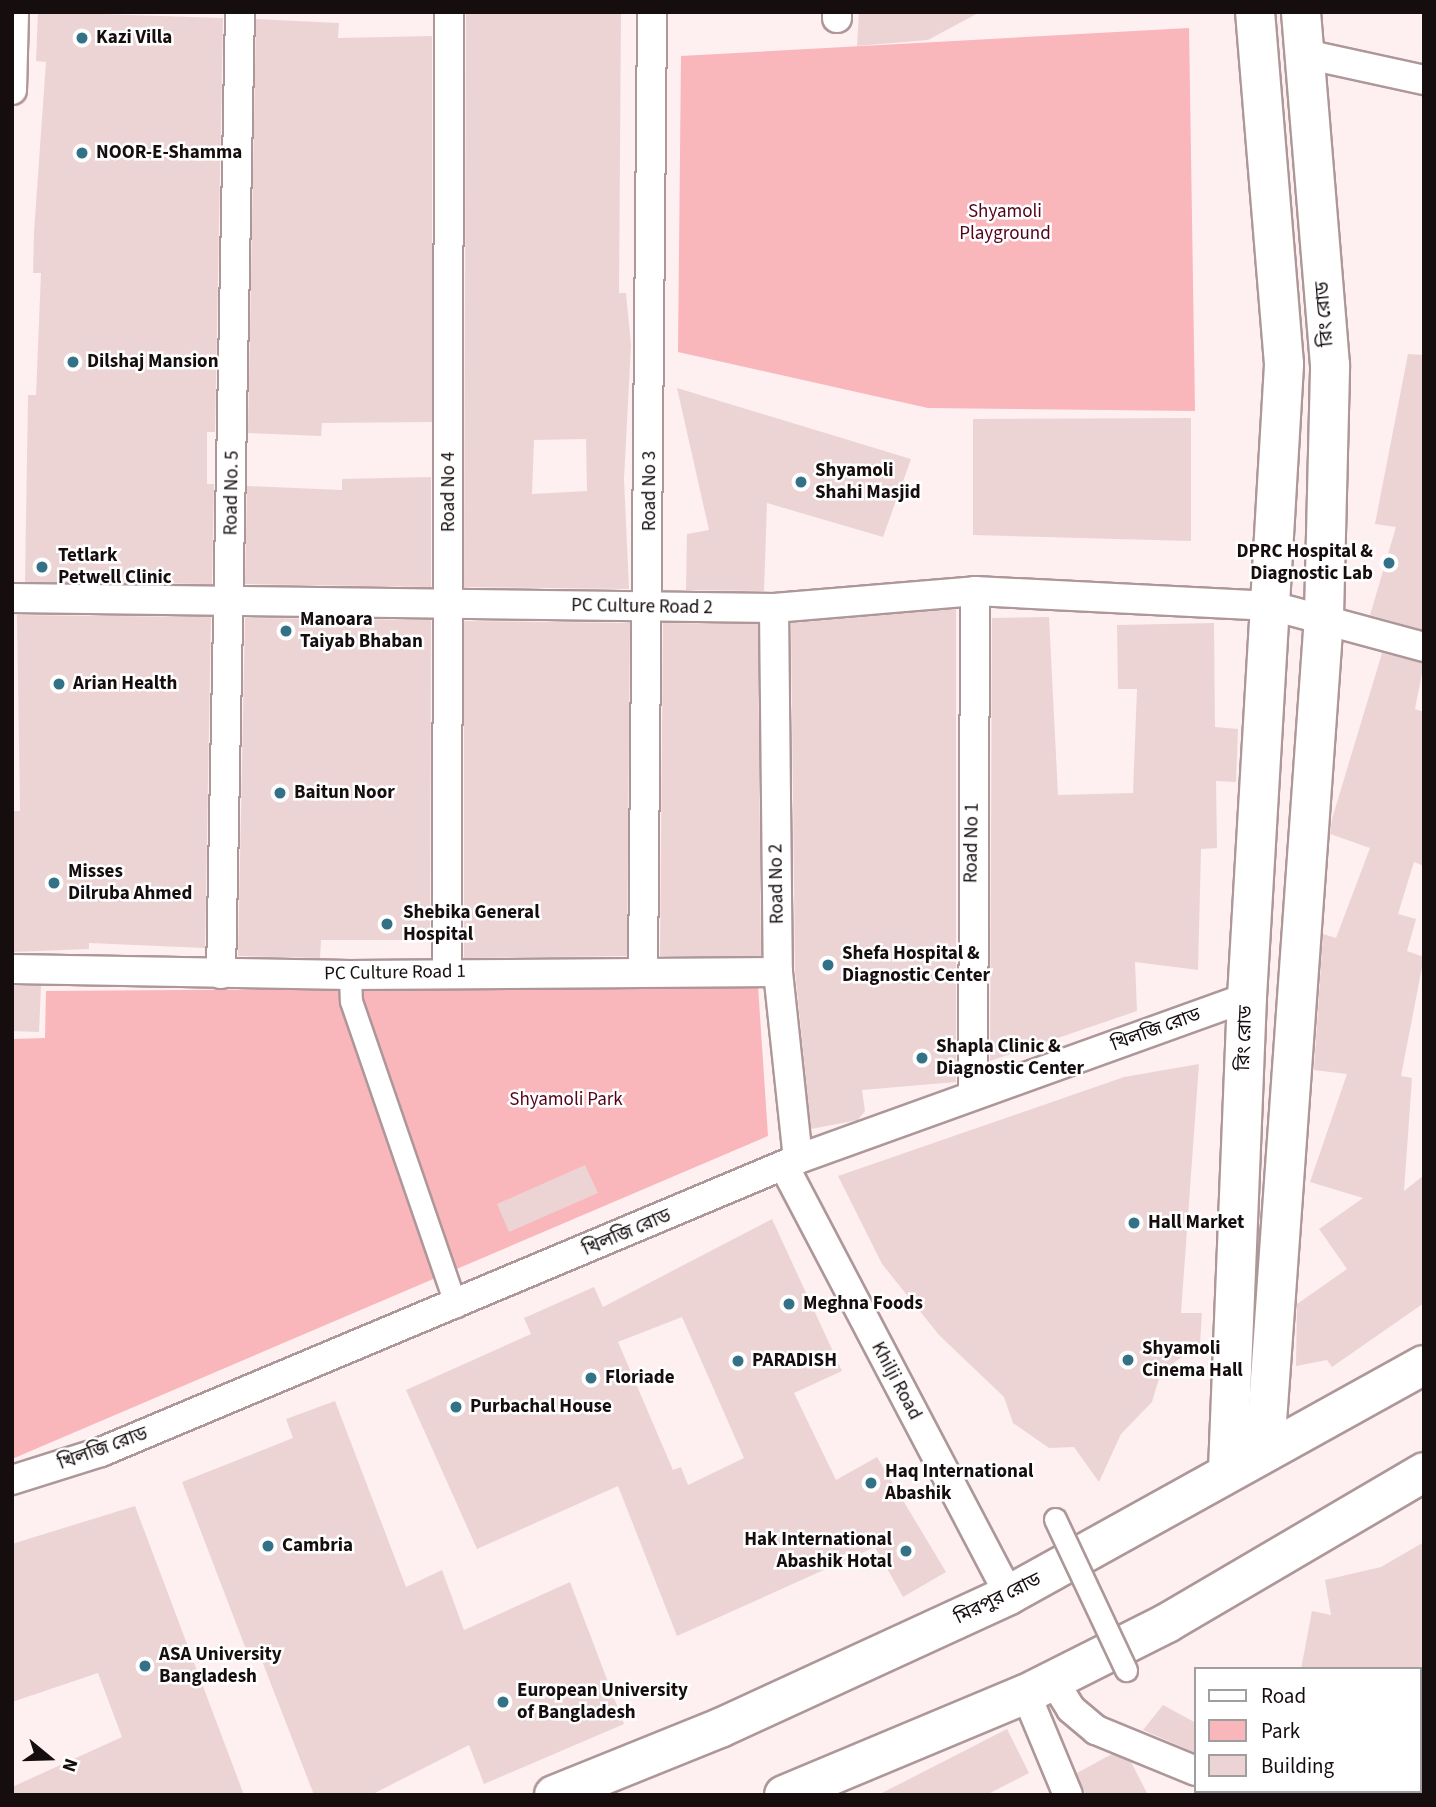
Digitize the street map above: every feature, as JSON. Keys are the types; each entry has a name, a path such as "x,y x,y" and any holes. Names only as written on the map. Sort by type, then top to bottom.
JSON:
{"main road":[{"name":"রিং রোড","path":"1228,1470 1247,997 1272,606 1284,364 1255,12"},
{"name":"রিং রোড","path":"1265,1450 1324,616 1329,365 1301,12"},
{"name":"মিরপুর রোড","path":"554,1795 720,1728 1009,1595 1075,1562 1228,1470 1424,1366"},
{"path":"785,1795 1040,1687 1167,1623 1424,1472"}],"street":[{"path":"12,90 14,12"},
{"name":"Road No. 5","path":"221,974 231,604 240,12"},
{"name":"Road No 4","path":"447,972 449,12"},
{"name":"Road No 3","path":"643,971 650,608 652,12"},
{"path":"1305,54 1424,80"},
{"name":"PC Culture Road 2","path":"12,598 231,604 449,603 774,608 975,591 1272,606"},
{"name":"Road No 1","path":"972,1095 975,591"},
{"path":"1272,606 1324,616 1424,647"},
{"name":"Road No 2","path":"774,608 778,972 791,1162"},
{"name":"PC Culture Road 1","path":"12,969 350,975 447,972 778,972"},
{"path":"350,975 351,1001 456,1306"},
{"name":"খিলজি রোড","path":"12,1480 101,1452 456,1306 791,1162 1247,997"},
{"name":"Khilji Road","path":"791,1162 1009,1595"},
{"path":"1055,1519 1126,1670"},
{"path":"1040,1687 1096,1730 1194,1770"},
{"path":"1040,1687 1068,1795"}],"green space":[{"name":"Shyamoli Playground","path":"1189,28 1195,411 928,408 678,352 681,56"},
{"name":"Shyamoli Park","path":"758,986 768,1136 12,1459 12,1039 45,1038 46,991"}],"building":[{"path":"38,12 223,18 215,432 207,432 207,484 214,484 212,584 25,582 28,395 36,395 41,273 33,273 34,232 46,62 36,61"},
{"path":"466,12 621,12 619,293 626,293 631,345 624,479 629,589 464,587","holes":["586,439 587,491 532,494 534,440"]},
{"path":"859,12 980,12 928,40 857,46"},
{"path":"256,19 339,23 338,38 432,36 432,422 322,423 321,436 248,433"},
{"path":"1408,354 1424,355 1424,630 1370,615 1396,527 1375,524"},
{"name":"Shyamoli Shahi Masjid","path":"677,388 911,459 883,537 767,503 764,591 686,590 687,534 709,530"},
{"path":"1191,418 1191,541 973,535 973,419"},
{"path":"431,477 431,587 245,584 247,486 342,490 342,479"},
{"path":"956,609 956,1082 862,1090 865,1111 858,1120 811,1129 795,971 791,623"},
{"path":"17,615 211,617 205,948 89,943 89,949 12,952 12,811 20,811"},
{"path":"1049,617 1058,795 1133,793 1137,689 1118,689 1117,625 1214,623 1215,727 1238,729 1236,782 1216,781 1217,848 1201,849 1198,970 1135,962 1137,1011 990,1061 992,618"},
{"path":"245,618 431,620 430,940 321,940 320,958 238,956"},
{"path":"464,621 630,623 627,956 464,958"},
{"path":"663,623 758,624 761,956 660,956"},
{"path":"1382,653 1424,663 1415,709 1424,712 1424,866 1414,862 1398,914 1416,919 1407,951 1424,957 1401,1076 1412,1078 1404,1191 1424,1175 1424,1303 1332,1367 1327,1360 1296,1366 1297,1304 1347,1269 1319,1229 1363,1198 1310,1182 1347,1074 1314,1070 1323,934 1336,938 1370,848 1330,834 1332,819"},
{"path":"12,986 41,986 39,1032 12,1031"},
{"path":"1199,1064 1181,1313 1202,1313 1200,1344 1161,1372 1152,1402 1121,1434 1099,1482 1074,1447 1049,1448 1013,1423 1004,1397 939,1335 882,1264 838,1176 1124,1077"},
{"path":"585,1165 598,1193 509,1232 497,1204"},
{"path":"772,1219 842,1371 794,1393 836,1480 877,1457 946,1572 903,1597 875,1547 677,1636 618,1486 477,1549 406,1390 531,1334 524,1318 594,1287 603,1307","holes":["682,1317 744,1458 688,1485 681,1467 673,1470 618,1342"]},
{"path":"335,1401 406,1587 442,1570 464,1630 570,1582 624,1724 484,1784 469,1745 371,1795 314,1795 257,1648 247,1652 182,1482 293,1438 286,1419"},
{"name":"ASA University Bangladesh","path":"135,1506 244,1795 12,1795 12,1787 122,1737 98,1673 12,1702 12,1544"},
{"path":"1424,1542 1424,1669 1301,1667 1312,1611 1331,1615 1325,1580 1381,1567"},
{"path":"1163,1705 1194,1722 1194,1752 1143,1730"},
{"path":"1007,1729 1029,1773 986,1795 878,1795"},
{"path":"1112,1754 1131,1762 1148,1795 1086,1795 1077,1773"}],"place":[{"name":"Kazi Villa","path":"82,38"},
{"name":"NOOR-E-Shamma","path":"82,153"},
{"name":"Dilshaj Mansion","path":"73,362"},
{"name":"Shyamoli Shahi Masjid","path":"801,482"},
{"name":"DPRC Hospital & Diagnostic Lab","path":"1389,563"},
{"name":"Tetlark Petwell Clinic","path":"42,567"},
{"name":"Manoara Taiyab Bhaban","path":"286,631"},
{"name":"Arian Health","path":"59,684"},
{"name":"Baitun Noor","path":"280,793"},
{"name":"Misses Dilruba Ahmed","path":"54,883"},
{"name":"Shebika General Hospital","path":"387,924"},
{"name":"Shefa Hospital & Diagnostic Center","path":"828,965"},
{"name":"Shapla Clinic & Diagnostic Center","path":"922,1058"},
{"name":"Hall Market","path":"1134,1223"},
{"name":"Meghna Foods","path":"789,1304"},
{"name":"Shyamoli Cinema Hall","path":"1128,1360"},
{"name":"PARADISH","path":"738,1361"},
{"name":"Floriade","path":"591,1378"},
{"name":"Purbachal House","path":"456,1407"},
{"name":"Haq International Abashik","path":"871,1483"},
{"name":"Cambria","path":"268,1546"},
{"name":"Hak International Abashik Hotal","path":"906,1551"},
{"name":"ASA University Bangladesh","path":"145,1666"},
{"name":"European University of Bangladesh","path":"503,1702"}]}
